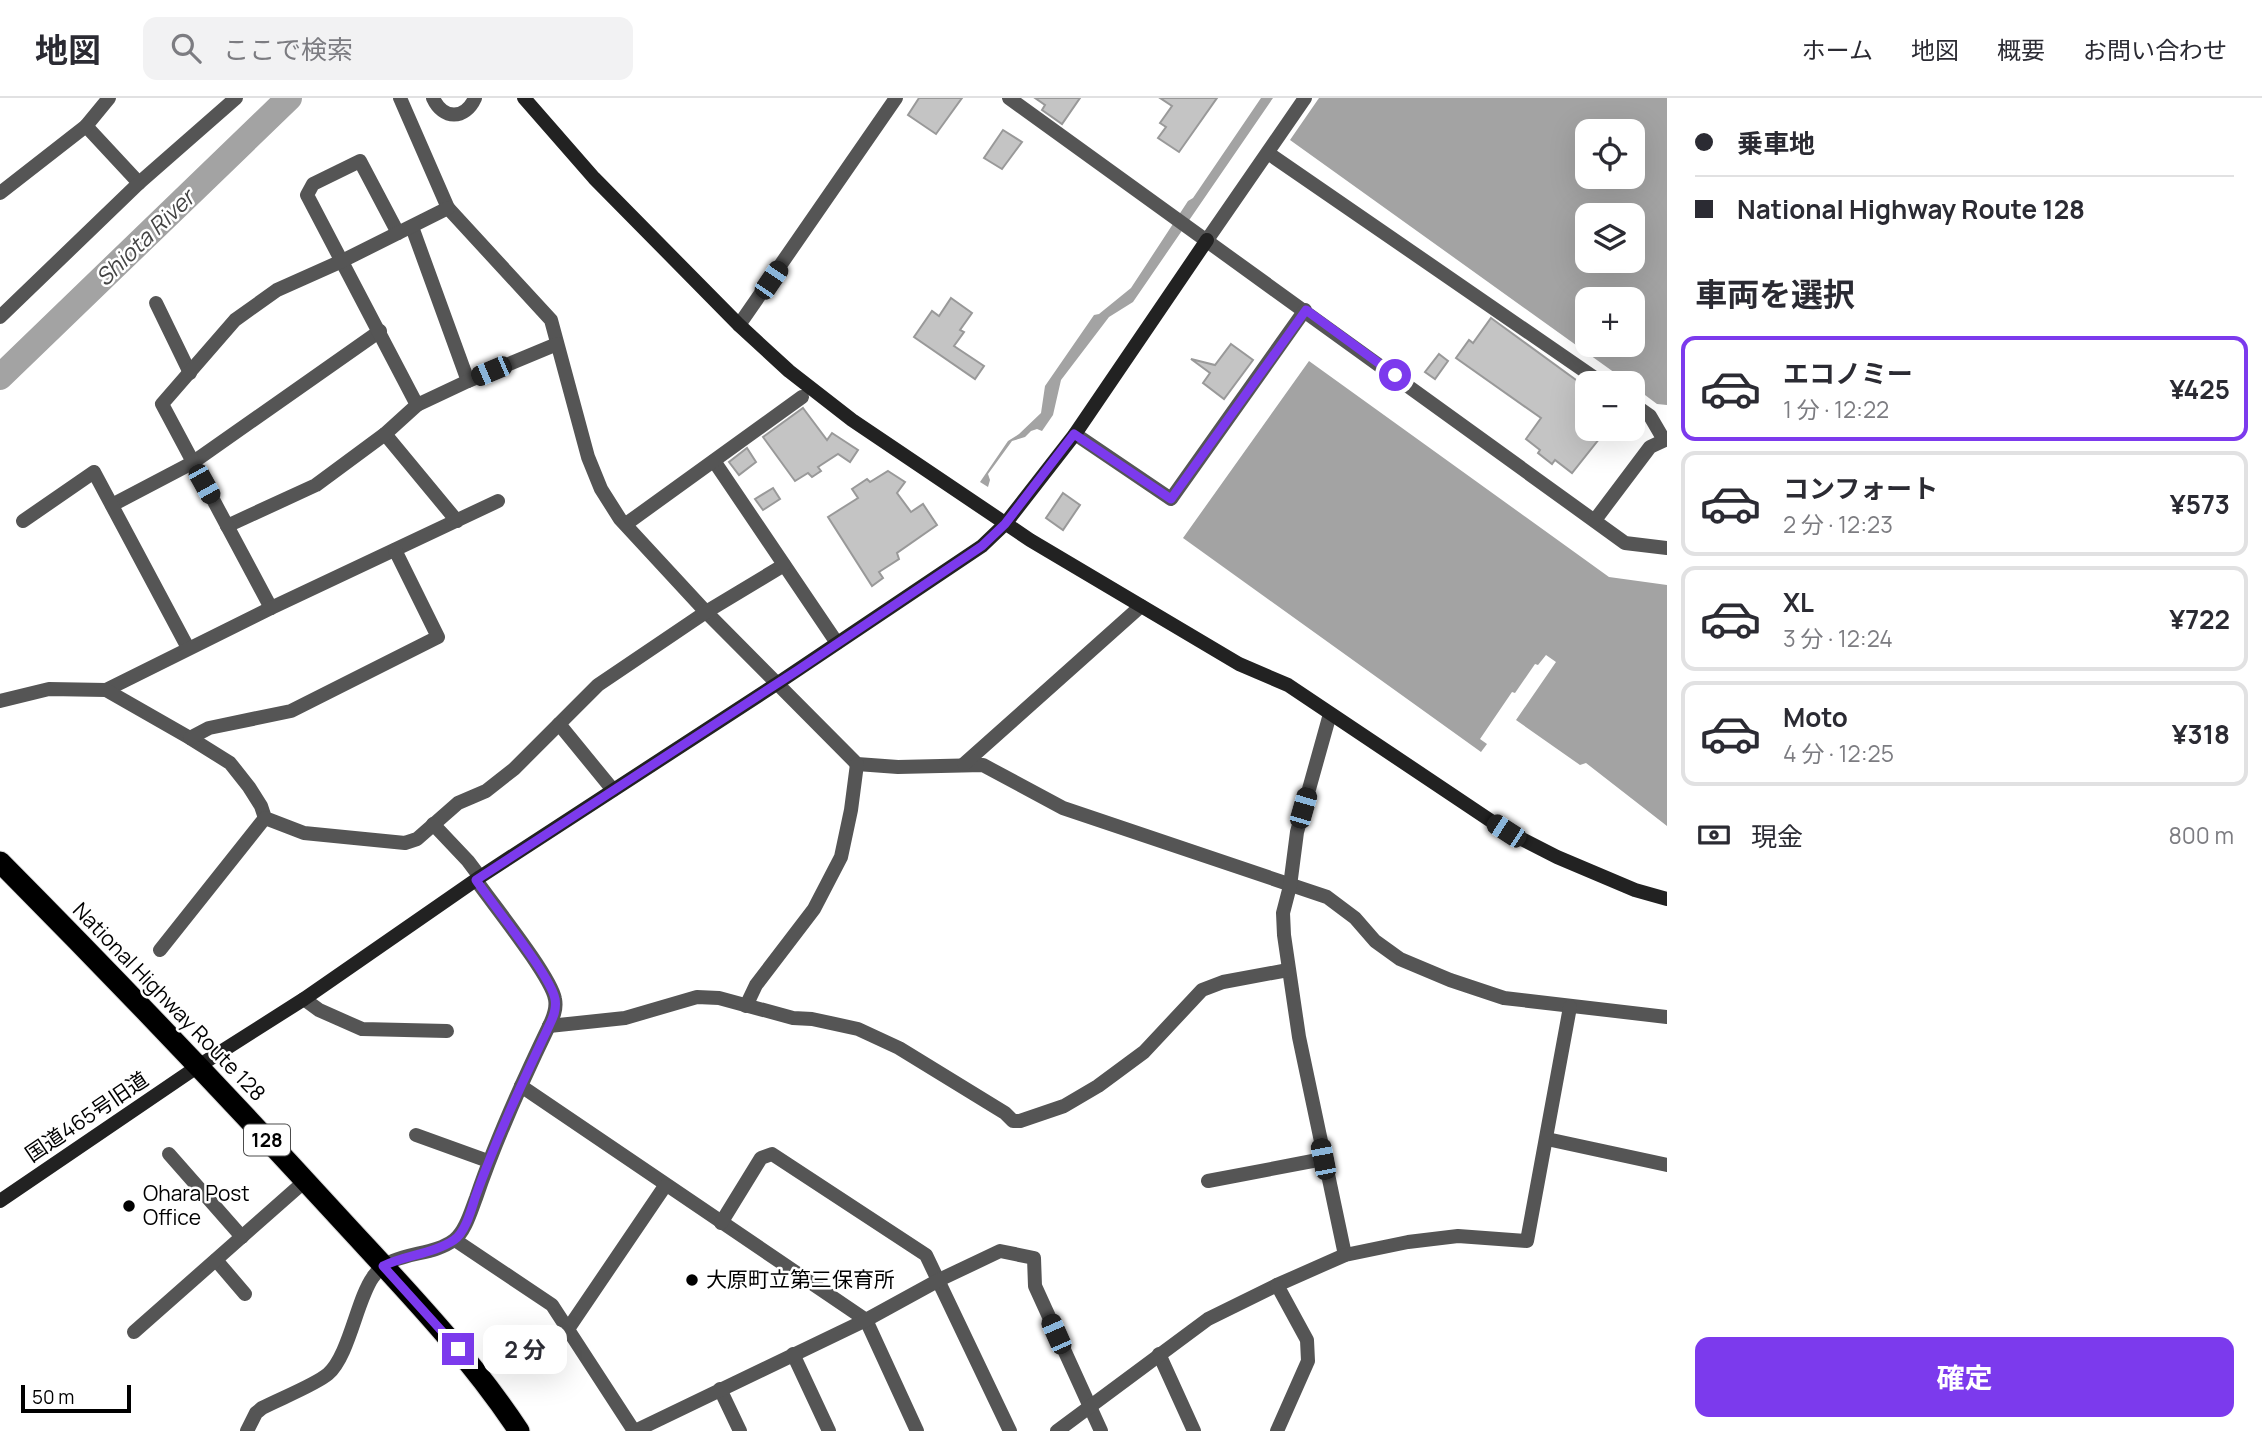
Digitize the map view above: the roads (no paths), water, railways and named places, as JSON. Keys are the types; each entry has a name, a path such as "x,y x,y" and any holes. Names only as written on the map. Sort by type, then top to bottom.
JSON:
{"highway":[{"name":"National Highway Route 128","path":"0,862 383,1266 474,1367 519,1431"}],"street":[{"path":"0,193 86,127 109,98"},
{"path":"0,317 139,183 236,98"},
{"path":"433,98 437,106 446,113 458,115 469,110 475,98"},
{"path":"524,98 594,178 739,325 789,371 852,419 1005,524 1239,664 1288,685 1506,831 1557,857 1635,890 1667,899"},
{"path":"739,325 896,98"},
{"path":"1009,98 1306,310 1625,544 1667,548"},
{"path":"1207,240 1306,98"},
{"path":"404,100 448,208 551,320 588,457 601,489 626,524 706,612 856,764 898,767 983,765 1063,808 1326,897 1355,918 1376,941 1400,959 1450,980 1504,998 1667,1017"},
{"path":"86,127 139,183"},
{"path":"1268,153 1585,371"},
{"path":"417,405 307,195 313,184 360,161 405,230 468,381"},
{"path":"271,608 162,404 235,320 277,290 448,208"},
{"name":"国道465号旧道","path":"0,1201 197,1067 304,999 478,879 982,546 1005,524 1074,434 1207,240"},
{"path":"156,303 190,373"},
{"path":"1074,434 1171,499 1306,310"},
{"path":"112,505 192,463 380,331"},
{"path":"227,526 316,485 385,434 417,405 557,344"},
{"path":"626,524 802,397"},
{"path":"1595,520 1650,447 1665,439 1645,412"},
{"path":"385,434 457,521"},
{"path":"713,461 838,643"},
{"path":"23,521 94,472 188,648"},
{"path":"0,701 49,689 106,690 188,648 498,501"},
{"path":"190,737 209,728 291,711 438,637 395,550"},
{"path":"265,818 304,833 405,843 417,839 458,803 486,791 514,769 598,685 706,612 784,565"},
{"path":"964,764 1141,606"},
{"path":"106,690 190,737 230,763 249,787 265,818"},
{"path":"1330,714 1297,832 1290,886 1283,913 1288,970 1323,1159 1345,1255"},
{"path":"559,724 613,790"},
{"path":"746,1006 756,985 814,909 841,857 851,810 856,764"},
{"path":"160,950 265,818"},
{"path":"247,1431 256,1413 262,1408 329,1373 348,1338 372,1277 383,1266 455,1240 469,1217 488,1161 555,1012 555,999 547,980 468,861 433,824"},
{"path":"549,1026 625,1018 697,997 719,998 793,1018 812,1019 858,1029 900,1048 1005,1113 1013,1121 1020,1121 1065,1106 1098,1086 1144,1052 1202,990 1223,982 1288,970"},
{"path":"304,999 319,1010 362,1029 447,1031"},
{"path":"1057,1431 1208,1319 1345,1255 1408,1242 1458,1236 1527,1241 1570,1007"},
{"path":"520,1086 866,1320 916,1431"},
{"path":"416,1135 488,1161"},
{"path":"1547,1139 1667,1165"},
{"path":"169,1154 242,1237"},
{"path":"721,1223 761,1158 772,1154 926,1255 1010,1431"},
{"path":"1208,1181 1323,1159"},
{"path":"134,1332 305,1181"},
{"path":"568,1329 665,1186"},
{"path":"455,1240 552,1305 637,1431 866,1320 939,1280 1000,1251 1034,1258 1035,1286 1101,1431"},
{"path":"216,1260 245,1294"},
{"path":"1264,1431 1278,1428 1308,1361 1307,1340 1277,1285"},
{"path":"793,1354 830,1431"},
{"path":"1159,1354 1194,1431"},
{"path":"720,1389 740,1431"}],"waterway":[{"name":"Shiota River","path":"0,377 289,98"}],"place":[{"name":"Ohara Post Office","path":"129,1206"},
{"name":"大原町立第三保育所","path":"692,1280"}]}
